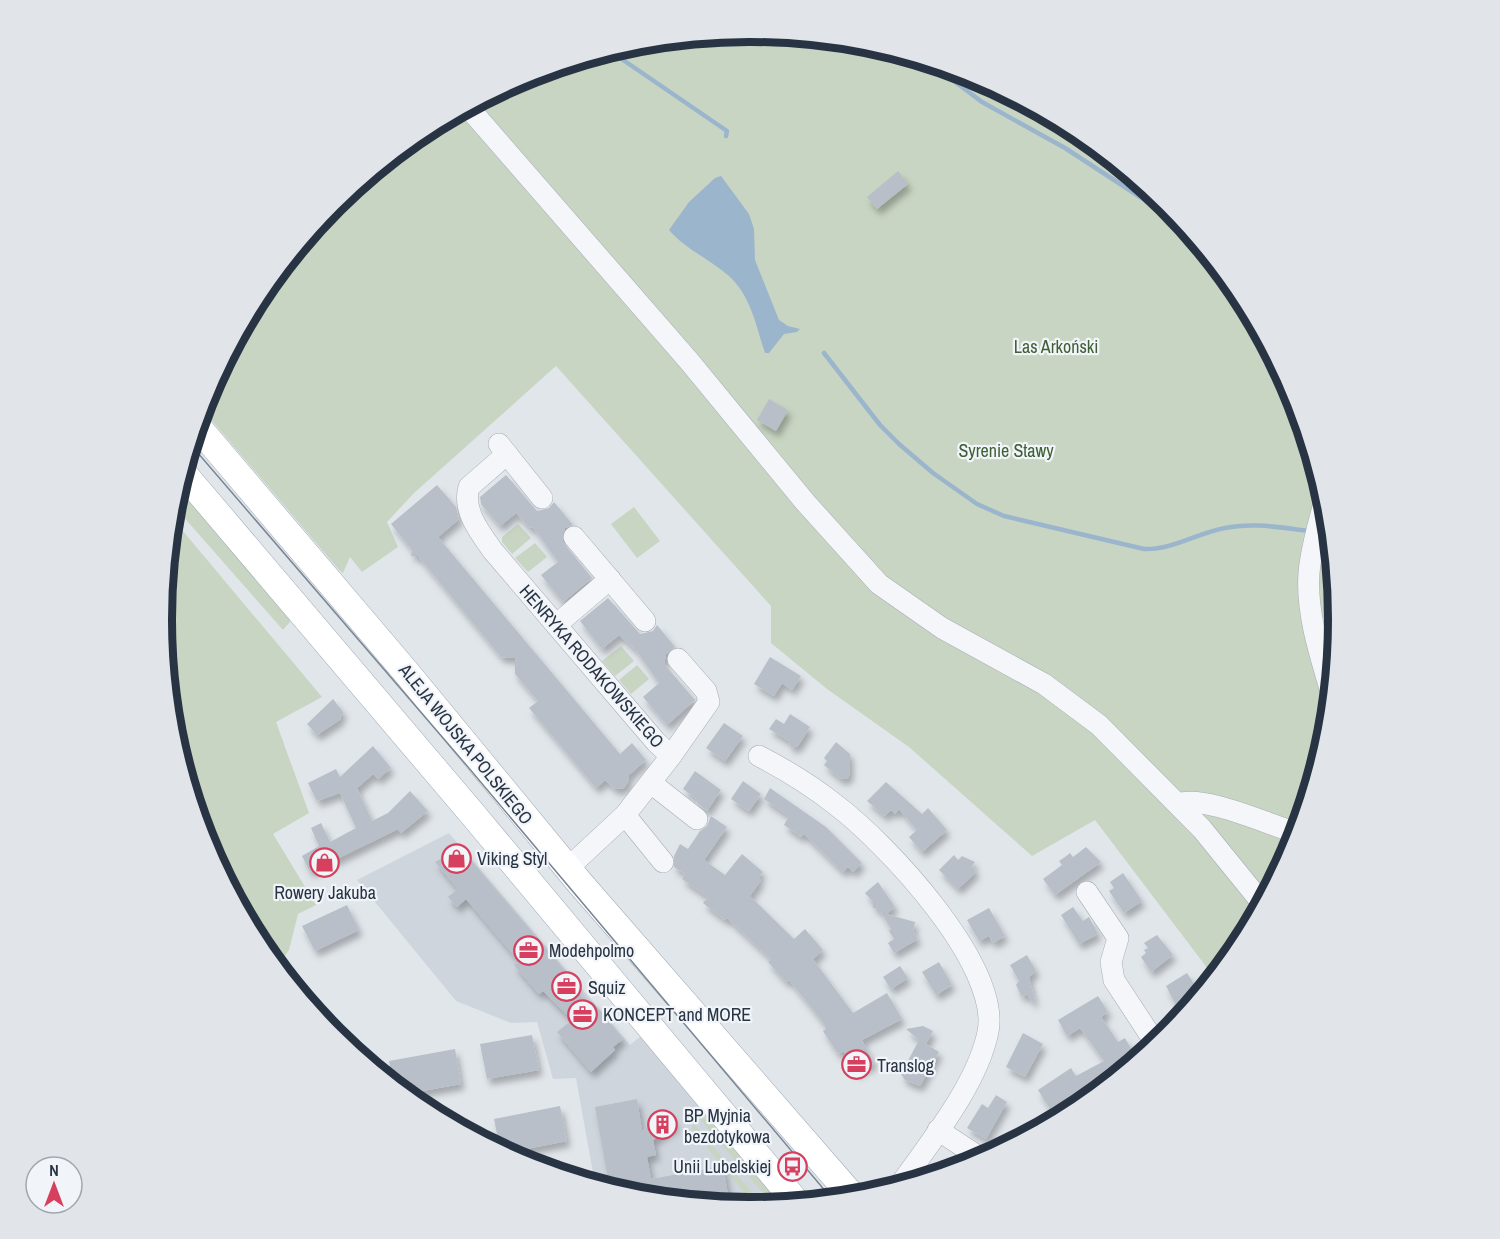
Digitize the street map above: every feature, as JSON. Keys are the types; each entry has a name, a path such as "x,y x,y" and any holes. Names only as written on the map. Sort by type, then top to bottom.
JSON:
{"main road":[{"name":"ALEJA WOJSKA POLSKIEGO","path":"203,433 406,672 567,868 846,1189"},
{"path":"190,481 475,817 790,1196"}],"street":[{"path":"473,113 689,361 798,494 879,584 942,628 1044,684 1099,724 1202,829 1256,896"},
{"name":"HENRYKA RODAKOWSKIEGO","path":"542,498 502,449 469,487 468,507 484,540 656,742 671,756 625,815 601,840 567,868"},
{"path":"1319,524 1312,555 1309,586 1312,615 1325,668"},
{"path":"574,537 645,621"},
{"path":"556,625 610,579"},
{"path":"671,756 709,702 706,691 678,659"},
{"path":"759,756 812,787 861,826 916,883 943,915 976,973 987,1004 988,1033 968,1082 907,1175"},
{"path":"651,783 697,819"},
{"path":"1178,804 1189,800 1208,803 1288,830"},
{"path":"625,815 663,862"},
{"path":"1087,892 1118,938 1111,962 1114,980 1150,1035"},
{"path":"938,1130 972,1152"}],"shaded area":[{"path":"449,833 630,1045 646,1032 783,1196 712,1196 675,1192 637,1186 593,1175 576,1078 553,1079 537,1022 511,1023 456,1001 357,880"}],"green space":[{"name":"Las Arkoński","path":"750,42 825,47 863,53 936,73 971,86 1039,119 1102,161 1131,185 1184,239 1208,268 1250,331 1268,364 1284,399 1308,470 1323,544 1326,582 1328,620 1323,695 1308,769 1284,840 1250,908 1209,970 1095,820 1032,856 909,747 827,689 771,643 771,606 556,366 414,493 387,522 398,547 362,572 350,557 343,573 209,417 232,364 250,331 292,268 316,239 369,185 398,161 461,119 529,86 601,62 675,47"},
{"path":"188,490 296,615 283,630 182,516"},
{"path":"634,507 660,541 637,558 611,524"},
{"path":"518,524 531,538 512,554 502,542 502,537"},
{"path":"180,528 322,697 276,722 309,813 273,834 316,905 298,914 289,950 283,958 250,908 232,875 216,840 192,769 177,695 172,620"},
{"path":"535,543 547,557 528,572 515,558"},
{"path":"621,646 634,661 615,676 602,661"},
{"path":"637,665 649,679 631,694 619,680"},
{"path":"706,1117 711,1120 774,1196 766,1197 699,1118"},
{"path":"693,1123 756,1197 748,1197 692,1129"}],"water":[{"path":"721,176 749,214 754,229 755,260 779,320 788,326 800,329 797,332 784,334 769,353 765,353 748,302 736,284 722,270 675,237 669,230 689,202 715,178"}],"building":[{"path":"898,171 908,184 877,209 867,197"},
{"path":"769,399 788,410 776,431 757,420"},
{"path":"506,475 537,511 549,508 554,502 573,525 565,528 562,541 592,578 563,602 541,575 558,562 533,527 530,528 516,513 500,526 481,504 480,497"},
{"path":"437,485 456,507 459,519 438,537 620,754 632,743 646,760 629,775 624,788 615,789 605,780 596,788 529,708 538,701 515,674 515,658 501,657 418,556 411,556 412,550 391,524"},
{"path":"608,598 640,634 653,631 657,625 675,647 666,654 664,664 695,700 667,725 643,697 659,683 636,650 619,635 602,649 580,621"},
{"path":"770,657 801,676 792,690 782,683 774,696 754,684"},
{"path":"333,699 344,713 340,716 341,719 317,735 307,724"},
{"path":"790,714 810,727 798,746 791,748 789,741 769,729 776,719 784,724"},
{"path":"724,723 743,736 725,761 706,748"},
{"path":"836,742 850,754 848,778 841,779 824,765 827,761 824,758"},
{"path":"373,746 391,768 378,779 373,774 357,788 372,821 388,813 410,791 428,811 401,833 398,829 310,872 302,856 319,846 311,828 321,823 330,842 356,828 340,793 317,801 308,783 336,769 340,777"},
{"path":"695,771 721,790 707,811 696,802 698,800 683,789"},
{"path":"743,781 761,794 749,811 731,799"},
{"path":"886,782 922,814 928,808 947,830 922,852 909,837 917,830 899,809 895,814 891,810 885,816 867,801"},
{"path":"770,788 826,827 862,863 853,872 848,867 843,872 804,834 801,837 784,825 789,816 764,799"},
{"path":"711,816 727,827 704,860 725,875 742,854 763,872 758,878 761,880 750,896 794,939 805,929 823,950 813,959 853,1013 887,993 902,1019 862,1040 874,1063 856,1073 844,1051 838,1054 823,1031 826,1029 824,1024 806,1001 789,980 786,982 768,962 771,959 727,918 725,920 703,903 708,897 682,879 685,874 674,867 674,856 680,844 688,849 700,831 707,826"},
{"path":"1086,847 1101,862 1055,895 1043,879 1062,865 1059,861 1070,853 1073,857"},
{"path":"461,849 577,985 574,987 589,1005 593,1002 623,1039 613,1047 615,1050 591,1072 557,1032 572,1020 543,991 539,994 514,965 519,962 466,899 457,907 448,897 458,889 435,862"},
{"path":"954,855 958,860 962,856 975,862 972,866 976,872 958,889 939,870"},
{"path":"1123,873 1142,901 1124,913 1109,891 1114,888 1110,882"},
{"path":"878,882 895,907 886,914 915,922 913,931 918,939 894,953 888,943 894,939 889,931 891,929 879,909 873,908 873,902 865,893"},
{"path":"347,905 359,930 315,951 302,926"},
{"path":"1073,907 1083,921 1089,917 1098,934 1079,944 1061,915"},
{"path":"989,908 1005,936 993,943 989,936 979,941 967,920"},
{"path":"1157,935 1173,955 1151,972 1141,957 1146,953 1144,950 1148,948 1144,943"},
{"path":"1027,955 1036,971 1029,977 1035,1001 1032,1002 1027,994 1022,997 1016,985 1019,981 1010,965"},
{"path":"939,962 952,985 936,995 922,972"},
{"path":"900,966 908,978 891,989 883,977"},
{"path":"1187,973 1196,986 1177,1007 1166,986"},
{"path":"1098,996 1108,1012 1101,1017 1118,1042 1125,1038 1133,1052 1071,1100 1058,1108 1056,1105 1050,1109 1038,1090 1071,1068 1076,1076 1104,1061 1080,1028 1067,1036 1058,1020"},
{"path":"923,1026 933,1031 926,1044 939,1052 920,1086 905,1080 901,1074 919,1040 906,1029"},
{"path":"1023,1033 1043,1044 1025,1077 1006,1067"},
{"path":"532,1035 539,1070 487,1079 480,1044"},
{"path":"455,1049 461,1084 418,1092 391,1072 389,1061"},
{"path":"996,1095 1007,1102 986,1139 967,1128 982,1104 988,1108"},
{"path":"637,1099 642,1131 669,1114 676,1125 653,1140 656,1155 647,1157 651,1179 723,1166 728,1196 675,1192 608,1179 595,1107"},
{"path":"560,1106 567,1141 522,1150 498,1138 494,1119"}],"waterway":[{"path":"619,57 727,131 726,136"},
{"path":"951,78 982,102 1065,148 1151,204"},
{"path":"824,353 880,425 899,444 933,473 977,504 1004,516 1144,549 1165,547 1215,530 1236,526 1267,526 1310,531"}],"tram line":[{"path":"197,452 468,767 826,1192"}],"place":[{"name":"Viking Styl","path":"456,858"},
{"name":"Rowery Jakuba","path":"325,863"},
{"name":"Modehpolmo","path":"528,950"},
{"name":"Squiz","path":"567,987"},
{"name":"KONCEPT and MORE","path":"582,1014"},
{"name":"Translog","path":"856,1065"},
{"name":"BP Myjnia bezdotykowa","path":"663,1125"},
{"name":"Unii Lubelskiej","path":"792,1166"}],"park label":[{"name":"Syrenie Stawy","path":"1006,450"}]}
